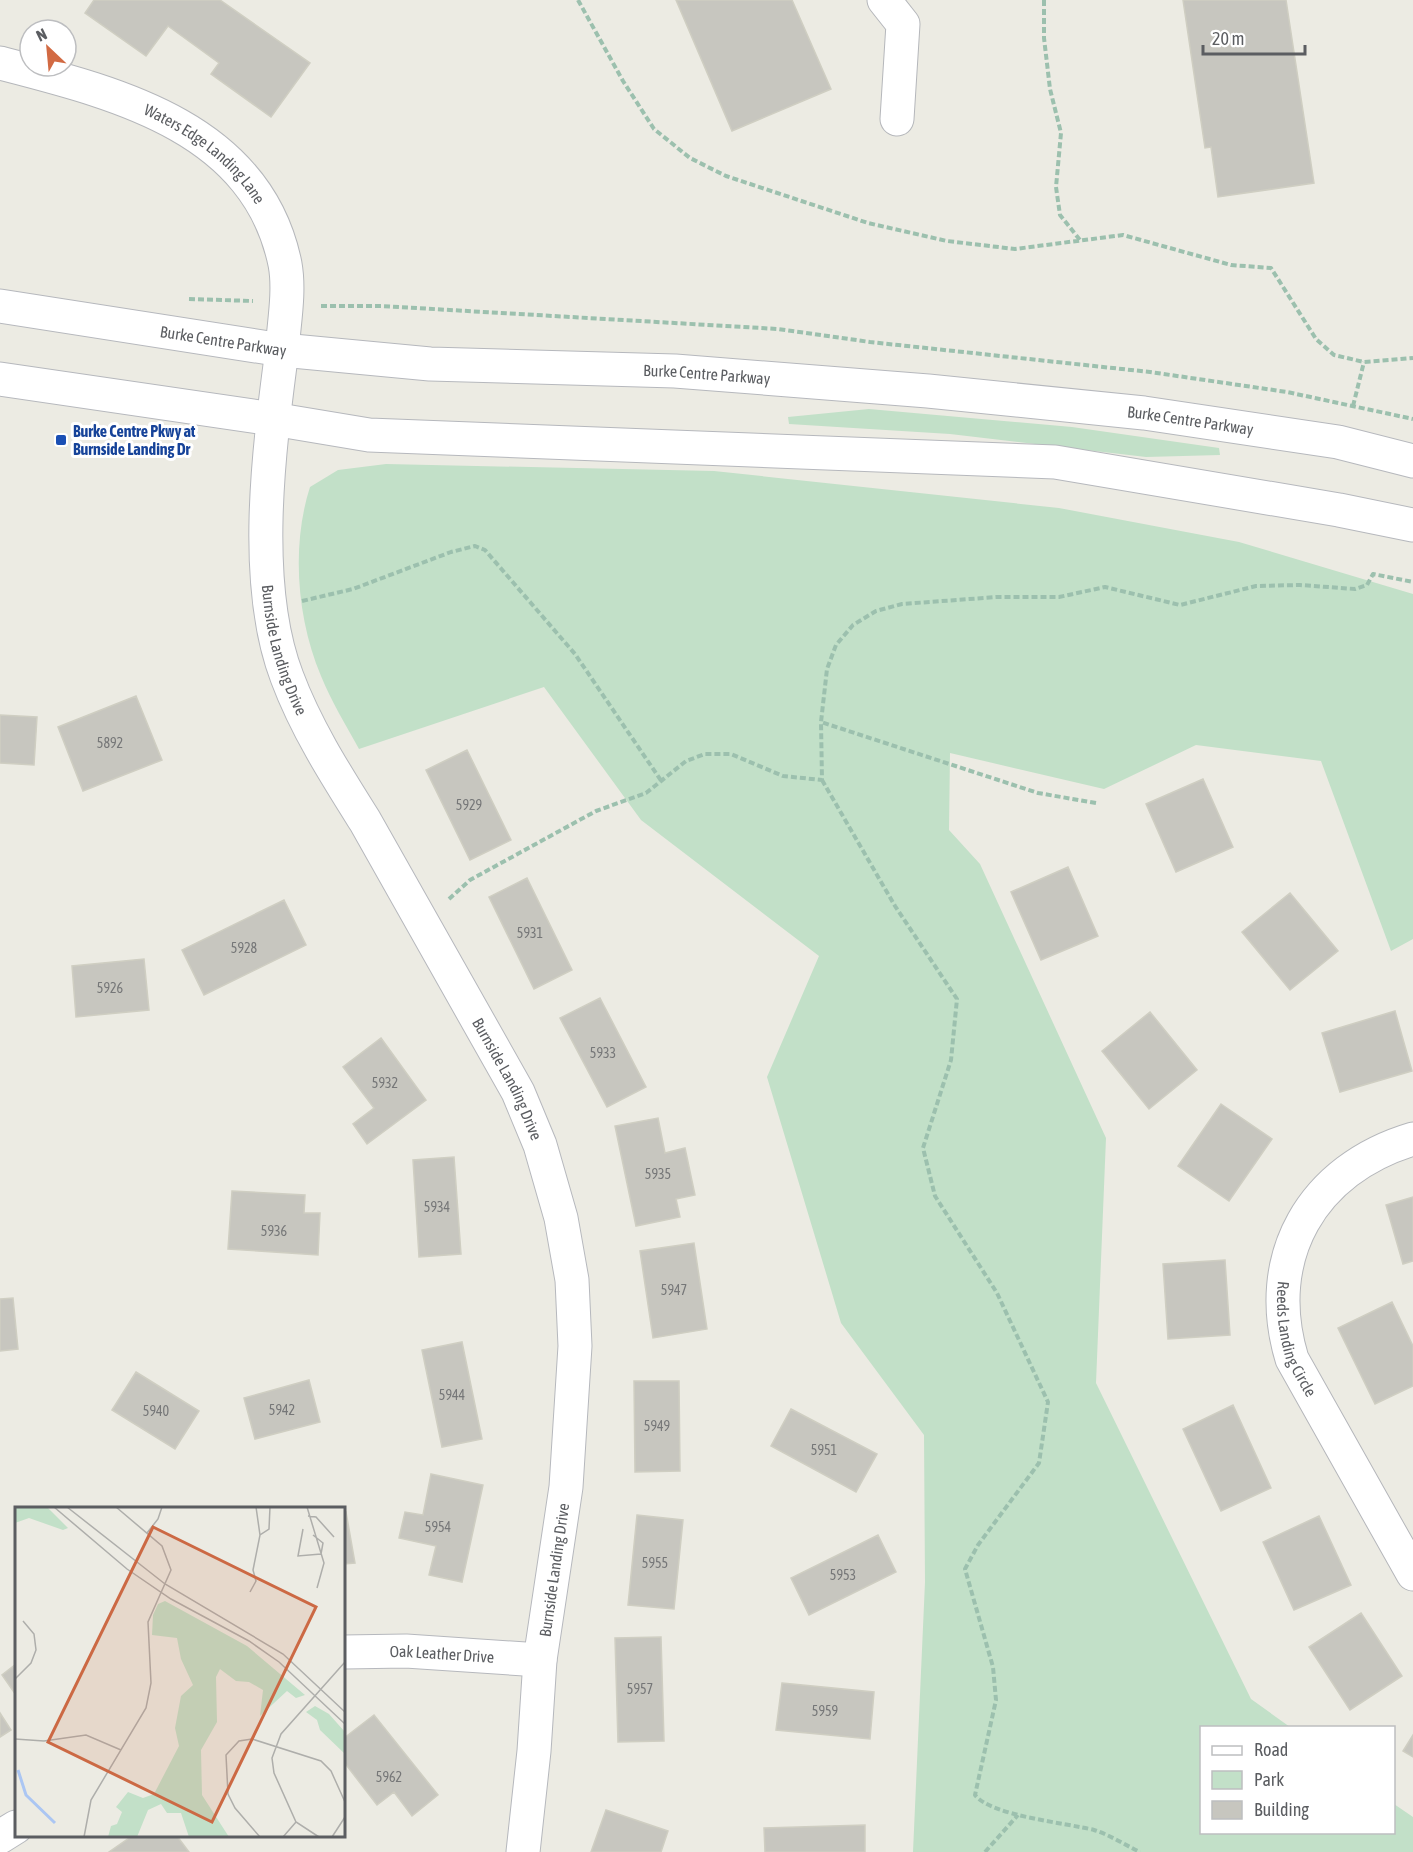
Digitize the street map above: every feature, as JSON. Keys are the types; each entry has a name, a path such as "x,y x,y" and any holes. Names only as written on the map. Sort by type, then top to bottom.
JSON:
{"street":[{"path":"884,0 903,24 897,119"},
{"name":"Waters Edge Landing Lane","path":"0,63 127,99 169,119 213,146 238,169 260,198 285,265 282,351"},
{"name":"Burke Centre Parkway","path":"0,306 282,351 430,364 675,371 939,392 1144,412 1338,442 1413,461"},
{"name":"Burnside Landing Drive","path":"282,351 273,419 266,573 269,603 286,675 338,779 365,821 518,1092 540,1145 561,1218 572,1280 575,1346 566,1487 540,1660 534,1751 523,1852"},
{"path":"0,379 369,435 1055,462 1316,506 1413,525"},
{"name":"Reeds Landing Circle","path":"1413,1139 1382,1149 1347,1171 1324,1191 1300,1227 1290,1250 1281,1305 1284,1335 1292,1359 1413,1574"},
{"name":"Oak Leather Drive","path":"345,1652 406,1651 540,1660"},
{"path":"0,1837 15,1828"}],"path":[{"path":"578,0 623,81 654,129 699,163 726,176 868,223 947,242 1015,249 1123,235 1231,265 1271,268 1316,339 1334,355 1364,362 1413,358"},
{"path":"1044,0 1044,38 1050,89 1061,134 1056,187 1060,215 1080,240"},
{"path":"333,305 778,329 870,342 1150,372 1287,392 1413,419"},
{"path":"1353,406 1364,362"},
{"path":"300,601 352,589 452,552 475,546 485,550 574,654 662,782"},
{"path":"1140,1852 1097,1831 1007,1812 979,1800 975,1795 996,1700 993,1667 965,1569 978,1545 1039,1463 1048,1402 997,1293 935,1196 923,1148 951,1060 957,999 895,906 822,780 821,722 827,669 836,645 853,625 876,611 902,604 998,597 1059,597 1105,588 1180,605 1256,586 1300,585 1354,589 1367,585 1373,574 1413,582"},
{"path":"821,722 1038,793 1096,803"},
{"path":"445,902 470,880 596,811 645,793 686,761 705,754 731,754 783,776 822,780"},
{"path":"985,1852 1019,1815"}],"green space":[{"path":"869,409 1072,427 1219,448 1220,455 1146,457 950,434 789,424 788,417"},
{"path":"386,464 714,471 1059,508 1239,542 1413,594 1413,939 1391,951 1321,761 1196,745 1104,789 950,753 949,830 980,864 1106,1138 1096,1383 1251,1699 1289,1726 1200,1726 1200,1834 1395,1834 1395,1805 1413,1817 1413,1852 913,1852 925,1582 924,1435 841,1323 767,1077 819,956 641,820 544,687 359,749 334,704 313,654 306,631 299,582 300,533 310,487 338,470"}],"building":[{"path":"94,0 220,0 310,63 271,117 211,74 219,63 168,26 146,56 85,13"},
{"path":"676,0 792,0 831,89 732,131"},
{"path":"1183,0 1286,0 1314,183 1218,197 1211,147 1205,148"},
{"path":"136,696 162,760 83,791 58,727"},
{"path":"0,715 37,717 34,765 0,763"},
{"path":"467,750 511,840 470,860 426,770"},
{"path":"1203,779 1233,847 1176,872 1146,804"},
{"path":"1068,867 1098,936 1041,960 1011,892"},
{"path":"527,878 572,970 534,989 489,897"},
{"path":"1290,893 1338,951 1290,990 1242,932"},
{"path":"284,900 306,945 204,995 182,950"},
{"path":"144,959 149,1010 76,1017 72,966"},
{"path":"600,998 646,1087 607,1107 560,1018"},
{"path":"1395,1011 1412,1071 1340,1092 1322,1033"},
{"path":"1150,1012 1197,1070 1149,1109 1102,1051"},
{"path":"381,1038 426,1100 367,1144 353,1124 374,1108 343,1067"},
{"path":"1221,1104 1272,1139 1229,1201 1178,1166"},
{"path":"658,1118 665,1153 685,1148 695,1195 676,1199 680,1217 636,1226 615,1126"},
{"path":"454,1157 461,1254 419,1257 413,1160"},
{"path":"232,1191 305,1195 304,1213 320,1213 318,1255 228,1249"},
{"path":"1413,1197 1413,1261 1403,1264 1386,1205"},
{"path":"694,1243 707,1329 653,1338 640,1251"},
{"path":"1225,1260 1230,1335 1168,1339 1163,1264"},
{"path":"13,1298 18,1349 0,1351 0,1299"},
{"path":"1392,1302 1413,1346 1413,1386 1375,1404 1338,1328"},
{"path":"462,1342 482,1439 442,1447 422,1350"},
{"path":"136,1372 199,1411 175,1449 112,1410"},
{"path":"309,1380 320,1422 255,1439 244,1398"},
{"path":"634,1381 679,1381 680,1471 635,1472"},
{"path":"1233,1405 1271,1488 1221,1511 1183,1429"},
{"path":"791,1409 877,1454 856,1492 771,1446"},
{"path":"431,1474 483,1485 462,1582 429,1575 436,1546 399,1538 405,1512 423,1515"},
{"path":"346,1512 355,1563 345,1564"},
{"path":"637,1515 683,1520 674,1609 628,1605"},
{"path":"1319,1516 1351,1585 1294,1610 1263,1542"},
{"path":"878,1535 896,1572 809,1615 791,1578"},
{"path":"1361,1613 1402,1676 1350,1710 1309,1647"},
{"path":"661,1637 664,1741 618,1742 615,1638"},
{"path":"15,1665 15,1694 2,1675"},
{"path":"782,1683 874,1692 870,1739 776,1730"},
{"path":"0,1713 11,1730 0,1737"},
{"path":"374,1715 438,1795 412,1816 394,1792 377,1805 345,1763 345,1737"},
{"path":"1413,1735 1413,1757 1403,1751"},
{"path":"606,1810 668,1831 661,1852 591,1852"},
{"path":"865,1825 865,1852 765,1852 764,1828"},
{"path":"131,1837 178,1837 189,1852 109,1852"}],"place":[{"name":"Burke Centre Pkwy at Burnside Landing Dr","path":"61,440"}]}
